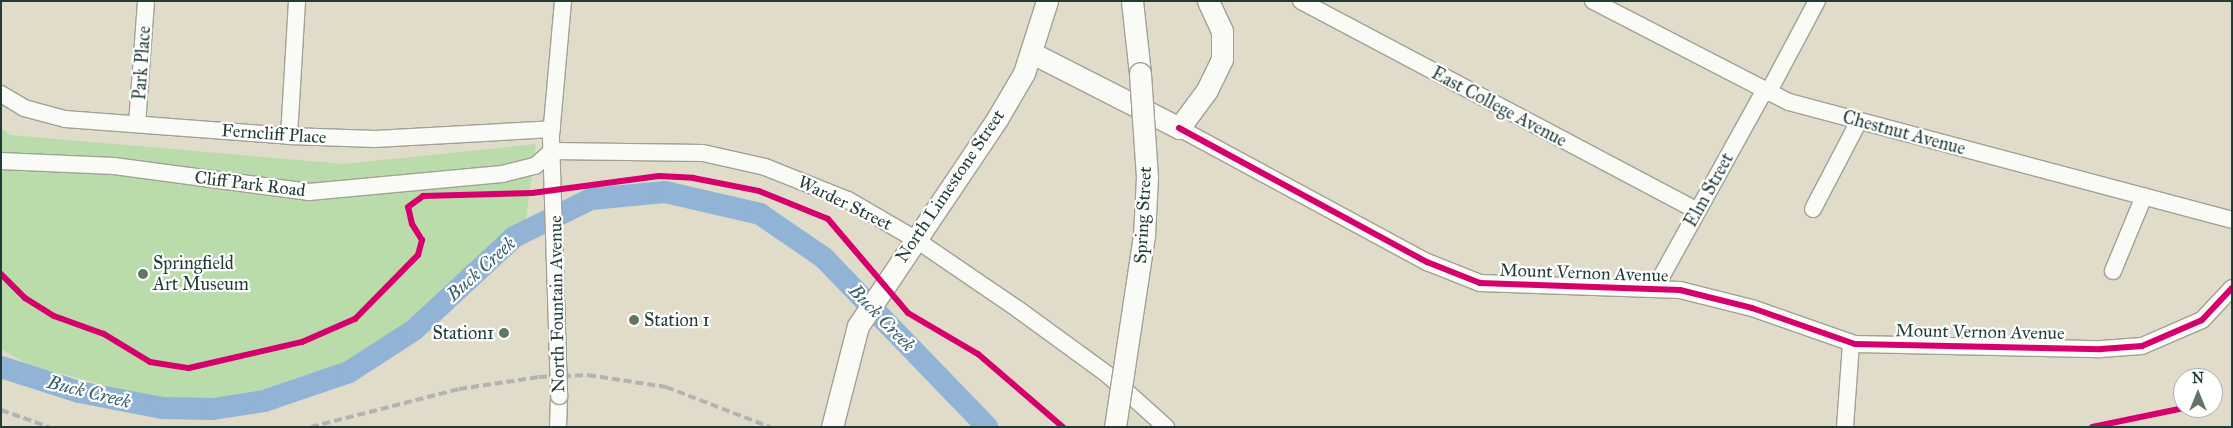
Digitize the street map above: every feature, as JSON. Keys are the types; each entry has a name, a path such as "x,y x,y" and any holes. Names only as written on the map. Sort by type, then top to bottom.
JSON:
{"main road":[{"name":"North Limestone Street","path":"832,427 848,354 858,326 893,269 997,119 1032,53 1047,1"},
{"name":"Spring Street","path":"1115,427 1144,236 1147,177 1140,73 1132,1"},
{"path":"1179,128 1207,90 1222,59 1222,32 1208,1"},
{"name":"Mount Vernon Avenue","path":"1032,53 1179,128"}],"street":[{"name":"Park Place","path":"138,124 146,1"},
{"path":"289,136 297,1"},
{"name":"North Fountain Avenue","path":"558,427 557,266 552,129 563,1"},
{"name":"East College Avenue","path":"1301,1 1697,211"},
{"name":"Chestnut Avenue","path":"1593,1 1766,92 1859,121 2232,220"},
{"name":"Elm Street","path":"1655,288 1817,1"},
{"name":"Ferncliff Place","path":"1,94 36,113 138,124 289,136 322,138 552,129"},
{"path":"1813,209 1859,121"},
{"name":"Mount Vernon Avenue","path":"1179,128 1456,275 1499,287 1655,288 1713,296 1851,343 2122,349 2163,341 2202,320 2232,288"},
{"name":"Warder Street","path":"552,151 672,150 737,159 848,200 915,239 1108,375 1166,427"},
{"name":"Cliff Park Road","path":"1,161 114,166 309,192 502,174 535,166 552,151"},
{"path":"2113,271 2144,196"},
{"path":"1845,427 1851,343"}],"green space":[{"path":"1,128 10,135 344,164 536,144 526,220 495,240 407,322 349,364 252,393 203,401 141,395 29,365 1,349"}],"waterway":[{"name":"Buck Creek","path":"1,367 79,392 162,408 213,409 264,401 349,372 414,330 514,237 591,199 665,192 760,214 824,258 987,427"}],"railway":[{"path":"311,427 459,389 539,377 588,375 666,387 770,427"},
{"path":"1,410 49,427"}],"cycle path":[{"path":"1179,128 1427,262 1480,283 1680,290 1752,308 1855,344 2101,349 2142,346 2202,320 2232,288"},
{"path":"1,274 25,298 54,316 104,334 150,362 189,368 302,342 355,319 418,255 422,240 412,224 408,207 423,196 532,193 659,176 693,178 759,191 828,219 908,313 978,354 1063,427"},
{"path":"2092,427 2173,410"}],"place":[{"name":"Springfield Art Museum","path":"143,274"},
{"name":"Station 1","path":"634,320"},
{"name":"Station1","path":"504,333"}]}
